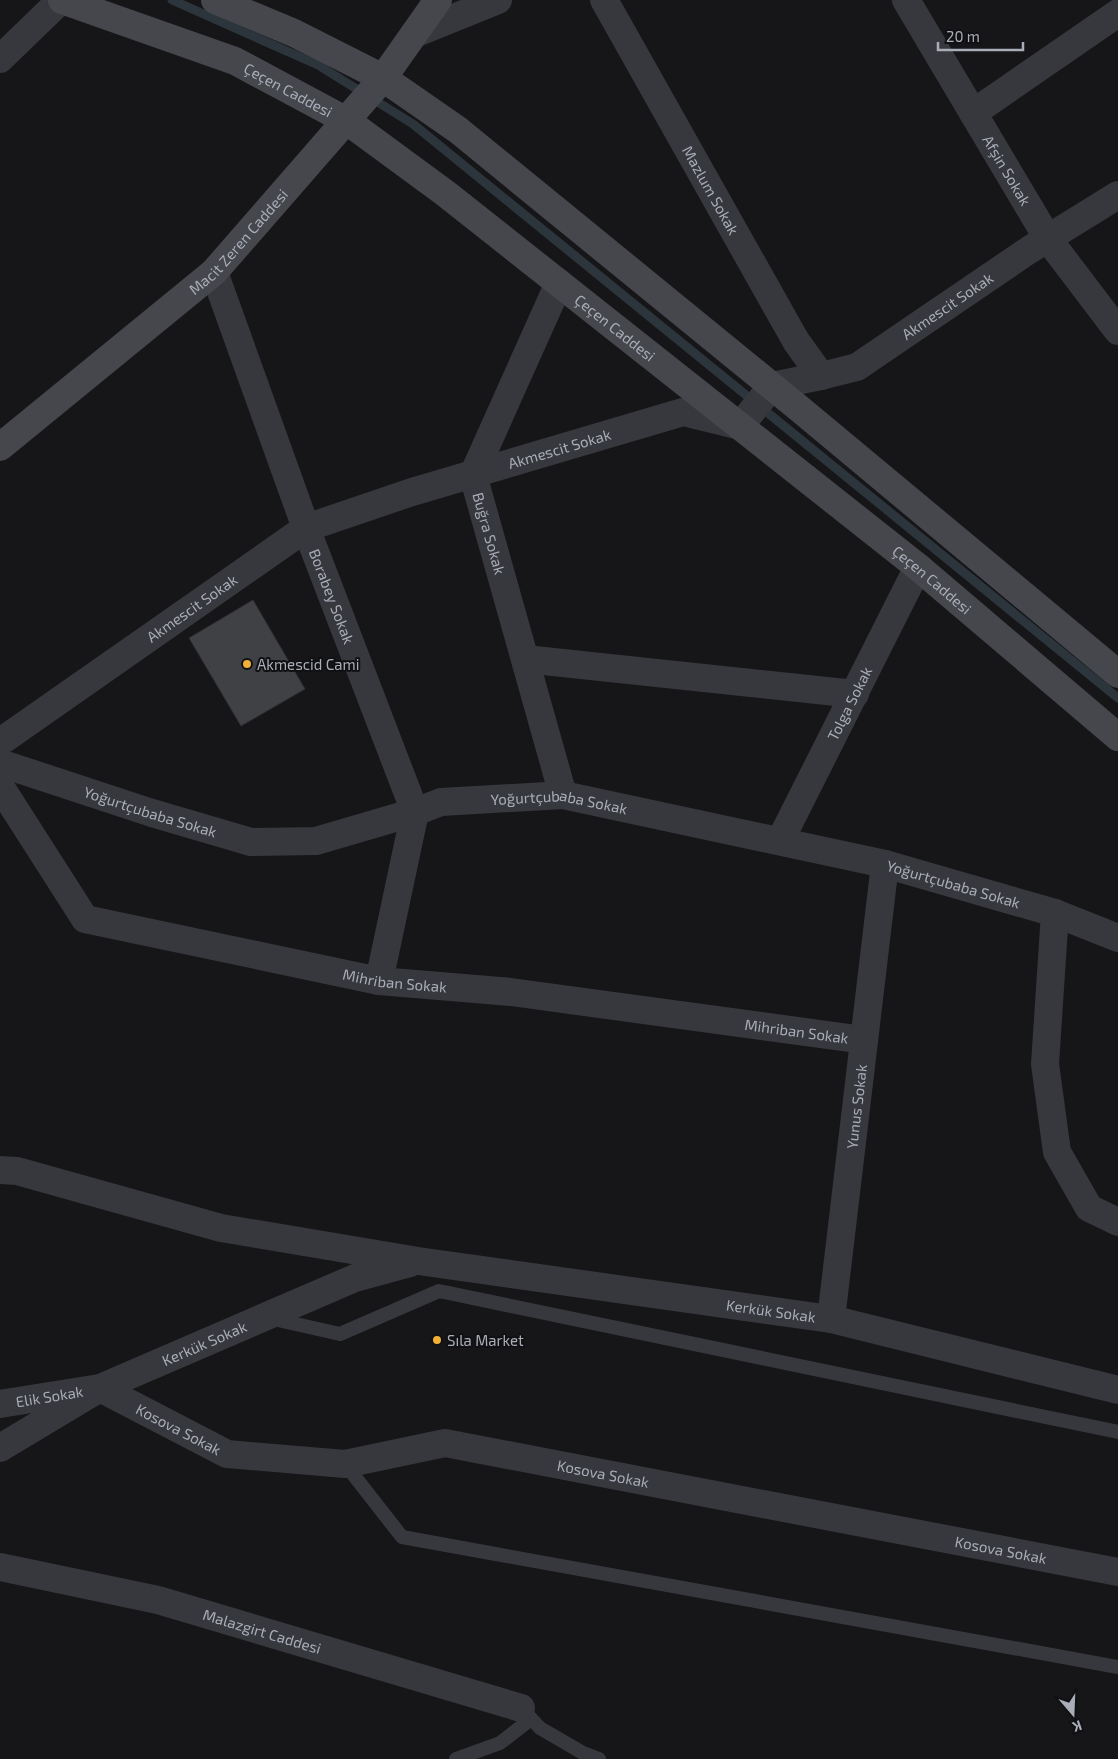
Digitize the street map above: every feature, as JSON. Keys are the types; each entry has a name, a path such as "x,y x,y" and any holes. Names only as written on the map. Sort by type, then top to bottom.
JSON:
{"street":[{"path":"0,59 61,0"},
{"name":"Çeçen Caddesi","path":"61,0 235,61 347,121 559,283 918,567 1118,737"},
{"path":"215,0 294,33 382,78 458,130 772,386 1118,674"},
{"name":"Macit Zeren Caddesi","path":"0,447 214,272 347,121 382,78 438,0"},
{"path":"414,34 498,0"},
{"name":"Mazlum Sokak","path":"604,0 796,341 821,376"},
{"name":"Afşin Sokak","path":"906,0 1048,239 1118,331"},
{"path":"974,113 1118,13"},
{"name":"Akmescit Sokak","path":"772,386 856,367 1048,239 1118,195"},
{"name":"Borabey Sokak","path":"214,272 306,528 415,812"},
{"name":"Buğra Sokak","path":"559,283 473,475 563,795"},
{"path":"740,426 772,386"},
{"name":"Akmescit Sokak","path":"0,742 306,528 412,492 683,412 740,426"},
{"name":"Tolga Sokak","path":"780,842 918,567"},
{"path":"525,659 855,694"},
{"name":"Yoğurtçubaba Sokak","path":"0,763 152,813 251,842 316,840 415,812 441,802 563,795 885,864 1055,913 1118,938"},
{"name":"Mihriban Sokak","path":"0,786 86,919 380,981 511,992 864,1040"},
{"path":"380,981 415,812"},
{"name":"Yunus Sokak","path":"831,1319 885,864"},
{"path":"1055,913 1045,1064 1057,1152 1089,1208 1118,1222"},
{"name":"Kerkük Sokak","path":"0,1170 16,1171 221,1228 418,1261 831,1319 1118,1390"},
{"name":"Kerkük Sokak","path":"0,1448 100,1388 355,1278 418,1261"},
{"name":"Elik Sokak","path":"0,1404 100,1388"},
{"name":"Kosova Sokak","path":"100,1388 226,1454 345,1464 445,1443 1118,1572"},
{"name":"Malazgirt Caddesi","path":"0,1567 158,1600 526,1713"}],"lane":[{"path":"264,1317 340,1334 439,1291 1118,1432"},
{"path":"345,1464 402,1537 1118,1667"},
{"path":"456,1759 500,1743 526,1713 540,1728 583,1753 599,1759"}],"building":[{"name":"Akmescid Cami","path":"253,600 305,689 241,726 189,638"}],"waterway":[{"path":"172,0 318,65 413,124 1118,698"}],"place":[{"name":"Akmescid Cami","path":"247,664"},
{"name":"Sıla Market","path":"437,1340"}]}
